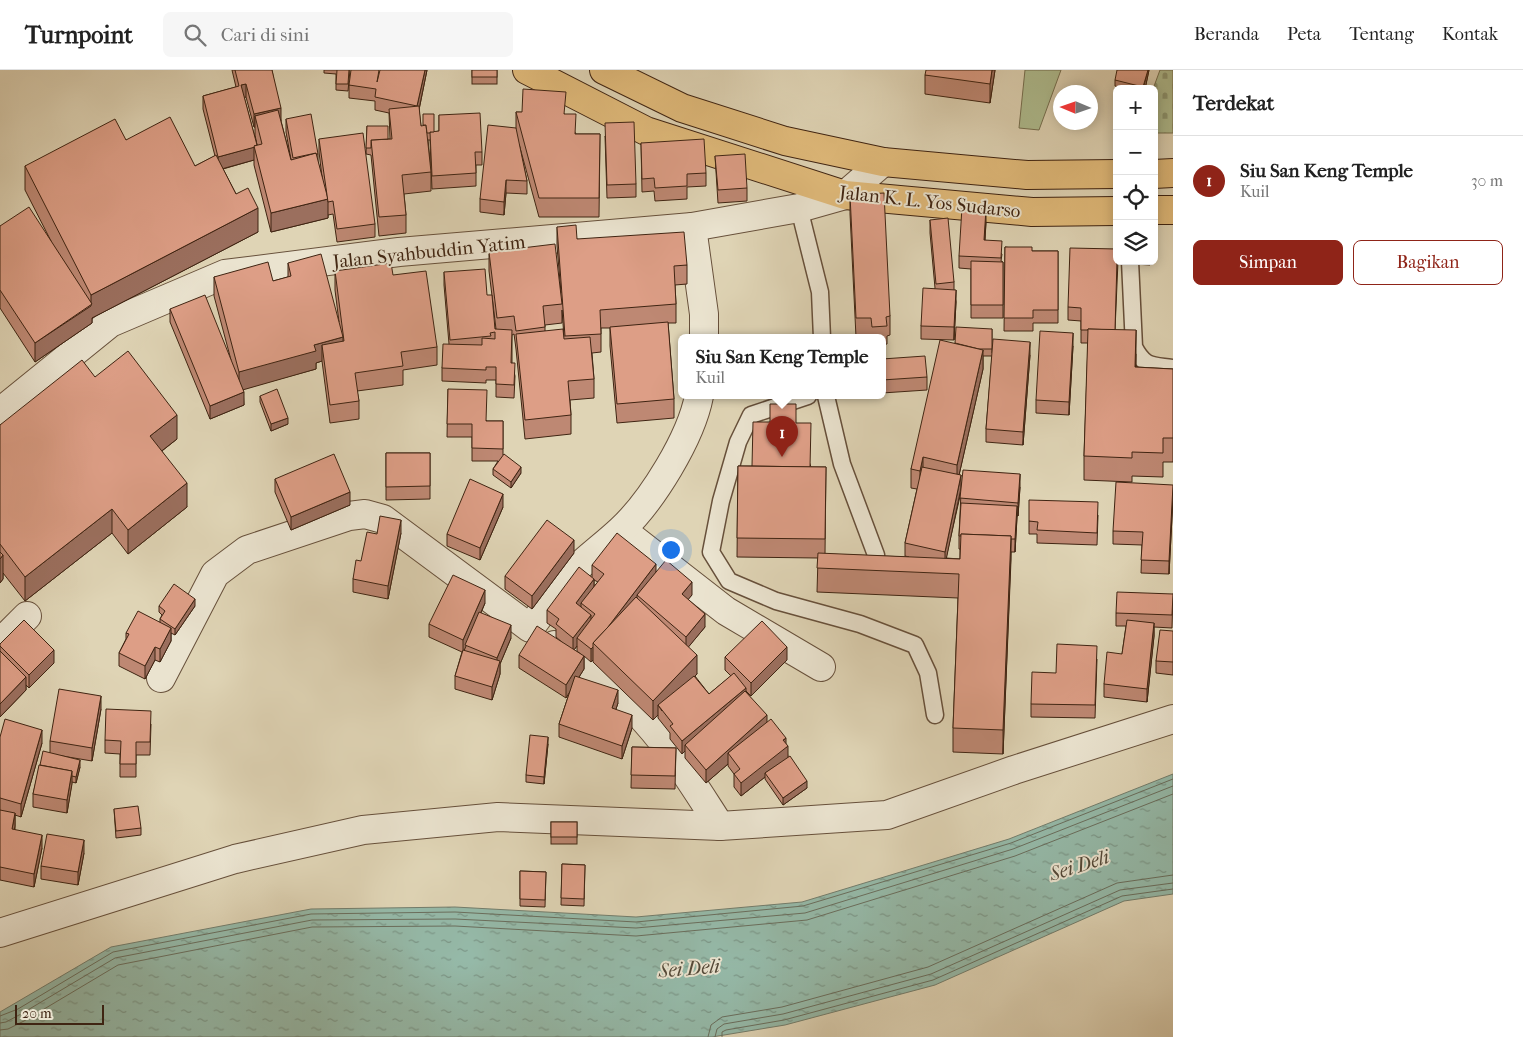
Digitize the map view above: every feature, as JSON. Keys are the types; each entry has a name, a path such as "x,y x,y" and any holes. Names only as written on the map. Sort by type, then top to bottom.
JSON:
{"highway":[{"name":"Jalan K. L. Yos Sudarso","path":"527,70 646,131 845,195 1032,212 1113,211"},
{"name":"Jalan K. L. Yos Sudarso","path":"604,70 682,108 785,141 883,162 1027,175 1113,174"},
{"path":"1158,174 1173,174"},
{"path":"1158,210 1173,210"}],"street":[{"name":"Jalan Syahbuddin Yatim","path":"0,412 110,323 225,274 399,252 692,226 799,208 845,195 883,162"},
{"path":"692,226 704,314 704,334"},
{"path":"530,628 572,574 622,530 648,501 670,463 696,410 698,399"},
{"path":"161,678 216,574 247,550 349,516 365,514 383,518 587,670 636,711 670,751 720,826"},
{"path":"622,530 726,610 822,667"},
{"path":"0,643 27,616"},
{"path":"0,933 234,859 363,830 498,817 720,826 887,815 1014,770 1173,719"}],"lane":[{"path":"799,208 820,292 822,334"},
{"path":"1130,265 1134,347 1140,359 1151,365 1173,368"},
{"path":"799,399 751,415 738,442 721,501 711,552 729,582 776,601 860,624 915,645 928,673 935,715"},
{"path":"827,399 842,464 876,555"}],"green space":[{"path":"1025,70 1061,70 1056,85 1053,85 1053,92 1039,130 1019,128"},
{"path":"1160,70 1173,70 1173,133 1158,133 1158,85 1154,85"}],"water":[{"name":"Sei Deli","path":"1173,774 1173,894 1124,901 935,985 785,1025 712,1037 0,1037 0,1012 111,947 311,909 455,907 636,917 802,902 1009,839"}],"building":[{"path":"235,70 272,70 281,108 254,114 246,84 241,85 257,145 218,157 203,96 239,86"},
{"path":"337,70 349,70 348,84 336,84"},
{"path":"351,70 379,70 377,82 380,70 425,70 417,106 375,97 376,89 349,85"},
{"path":"472,70 497,70 497,77 472,77"},
{"path":"926,70 992,70 990,84 925,75"},
{"path":"1117,70 1148,70 1144,85 1115,80"},
{"path":"523,89 566,92 564,114 576,114 575,134 600,134 599,198 539,198 516,112 522,112"},
{"path":"419,106 421,126 426,125 431,172 402,175 406,215 379,217 371,140 392,139 389,109"},
{"path":"278,110 291,160 316,153 328,199 271,213 254,146 262,144 255,116"},
{"path":"480,113 482,152 475,152 476,173 432,176 430,132 439,131 439,115"},
{"path":"311,114 318,154 293,158 286,119"},
{"path":"423,114 434,114 434,132 427,133 426,125 423,125"},
{"path":"170,117 195,166 216,155 236,194 248,188 258,208 91,295 25,166 115,119 126,140"},
{"path":"634,122 636,184 607,185 605,123"},
{"path":"488,125 516,128 527,181 506,180 504,202 480,199"},
{"path":"367,126 388,126 388,139 371,140 371,148 366,148"},
{"path":"363,133 375,224 337,229 333,201 328,202 319,139"},
{"path":"704,139 706,173 687,174 687,186 655,188 654,178 642,179 641,143"},
{"path":"745,154 747,188 718,190 715,156"},
{"path":"884,193 890,316 886,317 887,326 872,327 871,318 856,318 850,195"},
{"path":"29,207 92,304 35,343 0,290 0,226"},
{"path":"962,207 986,209 984,240 1002,241 1001,258 959,256"},
{"path":"948,218 954,282 936,284 930,220"},
{"path":"576,225 577,239 684,232 687,265 674,266 676,304 600,310 601,334 565,336 557,227"},
{"path":"555,244 562,304 543,306 545,327 516,331 514,316 497,318 489,252"},
{"path":"1005,247 1032,247 1032,251 1058,251 1058,310 1033,310 1033,318 1004,318"},
{"path":"1070,248 1113,249 1113,265 1117,265 1115,330 1081,330 1081,308 1068,307"},
{"path":"321,254 343,337 314,345 316,351 239,372 214,277 268,262 273,281 291,276 288,263"},
{"path":"971,261 1003,262 1003,305 971,305"},
{"path":"391,263 393,275 426,271 437,347 401,352 403,366 355,373 359,401 330,405 322,345 344,341 335,271"},
{"path":"485,269 487,295 492,295 495,329 512,330 511,363 515,363 514,385 496,384 496,367 486,367 486,370 442,368 443,344 482,345 482,338 495,339 495,332 490,333 491,336 450,340 444,272"},
{"path":"923,288 956,290 954,327 921,326"},
{"path":"205,295 244,392 210,406 170,309"},
{"path":"668,322 674,399 617,404 610,327"},
{"path":"956,327 992,329 992,349 979,349 955,343"},
{"path":"563,329 564,339 590,337 594,379 568,381 571,415 525,420 516,334"},
{"path":"1088,329 1136,330 1135,367 1173,369 1173,438 1163,438 1163,453 1132,452 1132,458 1084,456"},
{"path":"1040,331 1073,333 1069,402 1036,400"},
{"path":"993,339 1030,342 1023,432 986,429"},
{"path":"940,340 983,350 957,465 923,457 920,471 911,469"},
{"path":"128,351 177,415 150,436 187,483 128,530 112,509 25,577 0,544 0,425 82,360 95,377"},
{"path":"925,356 927,377 886,380 886,359"},
{"path":"277,389 288,418 271,424 260,396"},
{"path":"448,389 487,390 486,421 503,421 503,449 472,448 472,424 447,424"},
{"path":"770,404 796,404 796,423 811,423 810,467 752,466 753,422 770,422"},
{"path":"386,453 430,453 430,486 386,487"},
{"path":"334,454 350,492 291,517 275,479"},
{"path":"504,454 521,467 511,482 493,469"},
{"path":"738,466 826,467 825,539 737,538"},
{"path":"922,467 961,475 945,552 905,543"},
{"path":"963,470 1020,474 1018,503 960,498"},
{"path":"470,479 503,494 480,548 447,534"},
{"path":"1116,482 1173,485 1169,561 1141,560 1143,532 1113,531"},
{"path":"1029,500 1098,502 1097,533 1037,530 1038,522 1029,521"},
{"path":"961,503 1017,506 1015,539 1011,539 1011,536 961,534 959,536"},
{"path":"380,516 401,520 388,586 353,579 356,560 361,561 367,532 377,534"},
{"path":"547,520 574,540 532,596 505,576"},
{"path":"617,533 656,564 608,627 593,643 591,649 577,638 595,614 581,603 604,574 592,565"},
{"path":"961,534 1011,536 1003,730 953,728 959,574 817,568 818,553 960,559"},
{"path":"666,560 692,582 682,594 705,614 686,637 637,595"},
{"path":"579,567 594,579 576,603 591,615 573,638 556,624 559,619 547,610"},
{"path":"453,575 485,590 463,640 429,624"},
{"path":"174,584 195,599 175,629 160,619 165,611 159,606"},
{"path":"1117,592 1173,594 1172,615 1116,613"},
{"path":"636,597 697,655 653,701 593,643"},
{"path":"138,611 171,628 160,649 155,647 145,666 119,653 129,634 126,633"},
{"path":"479,612 511,625 497,658 465,645"},
{"path":"24,620 54,650 29,675 0,646"},
{"path":"1127,620 1154,623 1147,689 1104,684 1107,652 1122,654"},
{"path":"762,621 787,647 751,683 725,657"},
{"path":"537,626 584,656 566,685 519,655"},
{"path":"1160,630 1173,631 1173,662 1156,661"},
{"path":"1057,644 1097,646 1095,705 1031,704 1032,672 1056,673"},
{"path":"463,650 500,661 492,687 455,676"},
{"path":"0,651 26,677 0,704"},
{"path":"734,673 746,688 682,741 670,726 673,724 658,705 694,676 709,694"},
{"path":"575,676 618,690 612,708 632,715 622,746 559,724"},
{"path":"59,689 101,696 92,748 50,741"},
{"path":"745,691 767,715 706,770 685,745"},
{"path":"106,709 151,711 150,742 136,742 136,764 120,764 121,741 105,740"},
{"path":"5,719 42,730 21,804 0,798 0,737"},
{"path":"771,719 786,738 783,740 788,746 741,783 734,774 740,769 728,753"},
{"path":"530,735 548,737 544,777 526,775"},
{"path":"632,747 676,748 675,776 631,775"},
{"path":"43,751 80,760 76,777 72,776 72,771 40,765"},
{"path":"790,756 807,781 783,798 765,773"},
{"path":"39,765 72,771 67,800 33,794"},
{"path":"138,806 141,828 116,831 114,809"},
{"path":"0,810 15,813 12,829 42,835 34,874 0,867"},
{"path":"551,822 577,822 577,837 551,837"},
{"path":"47,834 84,840 78,872 41,866"},
{"path":"562,864 585,865 584,899 561,898"},
{"path":"520,871 546,872 545,900 520,899"}],"place":[{"name":"Siu San Keng Temple","path":"782,457"}]}
